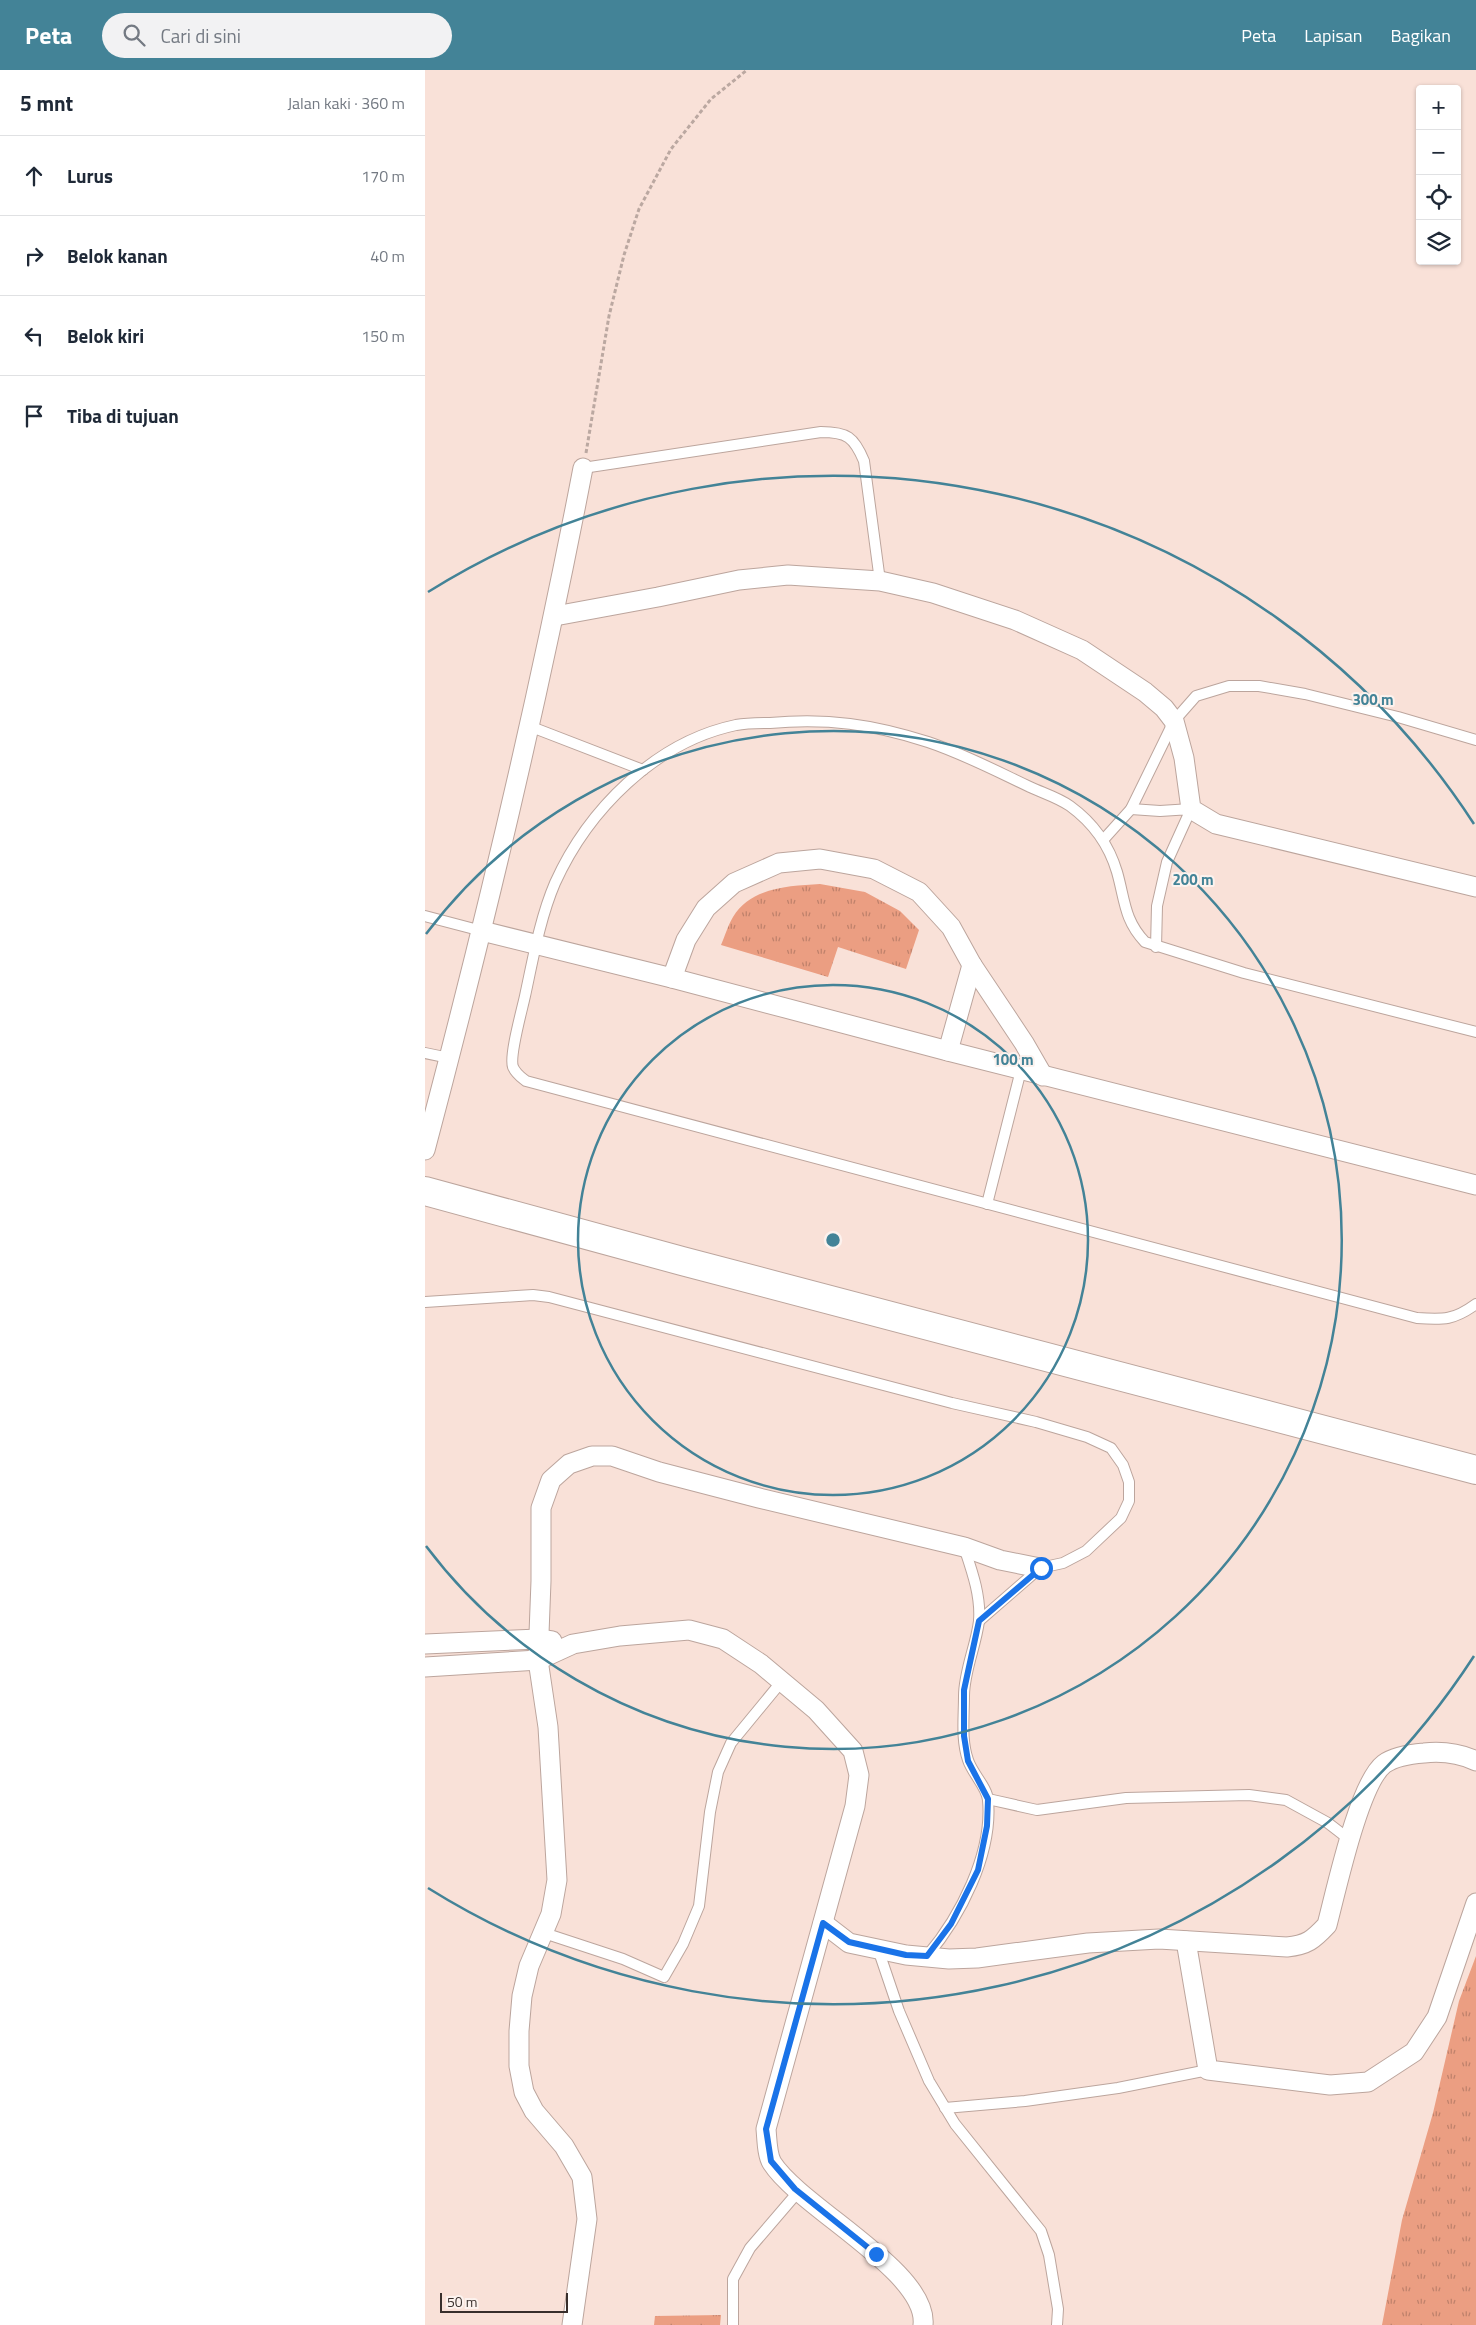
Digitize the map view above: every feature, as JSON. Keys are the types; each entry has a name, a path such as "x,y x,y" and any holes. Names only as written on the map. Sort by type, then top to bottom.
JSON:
{"street":[{"path":"425,1150 482,932 555,616 583,468"},
{"path":"555,616 658,598 739,580 788,575 880,580 933,593 1015,620 1081,650 1145,692 1164,708 1174,721 1184,758 1191,809 1216,824 1476,887"},
{"path":"672,978 685,940 706,908 734,883 779,863 821,858 874,869 919,892 951,927 972,965 1024,1043 1043,1076"},
{"path":"482,932 672,978 1043,1076 1476,1184"},
{"path":"948,1051 972,965"},
{"path":"425,1190 739,1276 1476,1470"},
{"path":"572,2325 587,2219 582,2177 564,2146 534,2111 524,2092 519,2066 522,1996 529,1966 551,1914 557,1880 547,1727 538,1660 541,1508 551,1480 569,1464 592,1456 612,1456 659,1472 964,1547 1001,1560 1041,1568"},
{"path":"425,1667 538,1660 573,1644 620,1636 689,1630 723,1639 761,1664 816,1710 853,1751 859,1775 855,1806 766,2129 771,2161 797,2192 891,2266 918,2298 923,2325"},
{"path":"425,1644 539,1639 573,1644"},
{"path":"823,1923 849,1942 906,1955 949,1958 977,1958 1088,1943 1159,1939 1287,1947 1303,1945 1316,1937 1327,1925 1359,1808 1369,1786 1384,1764 1408,1754 1441,1752 1465,1755 1476,1761"},
{"path":"1186,1941 1208,2070 1330,2085 1368,2082 1414,2052 1437,2017 1476,1903"}],"lane":[{"path":"583,468 821,432 837,432 849,437 858,446 864,461 880,580"},
{"path":"1104,838 1131,809 1174,721 1196,696 1229,686 1259,686 1305,694 1398,717 1476,740"},
{"path":"1476,1032 1353,1002 1156,947 1145,942 1134,930 1126,913 1117,871 1104,838 1069,805 951,750 901,733 851,722 793,721 736,725 689,741 643,770 610,801 576,844 554,885 537,944 516,1034 512,1065 517,1074 526,1081 1417,1318 1442,1320 1461,1316 1476,1304"},
{"path":"529,726 643,770"},
{"path":"1131,809 1160,811 1191,809 1167,862 1157,906 1156,947"},
{"path":"425,916 482,932"},
{"path":"425,1053 449,1058"},
{"path":"987,1204 1021,1070"},
{"path":"425,1302 533,1295 549,1297 952,1403 1036,1422 1087,1437 1111,1448 1123,1465 1129,1482 1129,1501 1121,1518 1086,1551 1063,1563 1041,1568 979,1621"},
{"path":"927,1956 951,1924 978,1870 987,1826 988,1799 968,1761 964,1736 964,1690 979,1621 976,1584 964,1547"},
{"path":"543,1933 623,1959 664,1977 683,1944 699,1906 718,1772 731,1742 782,1681"},
{"path":"988,1799 1037,1810 1126,1798 1249,1795 1287,1800 1315,1815 1350,1840"},
{"path":"878,1949 899,2011 929,2081 955,2124 1041,2231 1049,2254 1058,2309 1057,2325"},
{"path":"945,2108 1025,2101 1099,2090 1208,2070"},
{"path":"733,2325 733,2279 750,2248 797,2192"}],"path":[{"path":"583,468 609,316 624,255 639,209 676,142 711,99 747,70"}],"green space":[{"path":"820,884 865,892 900,911 919,930 906,969 838,947 828,977 721,945 733,917 750,899 784,887"},
{"path":"1476,1956 1476,2325 1382,2325 1402,2220 1433,2113 1459,2001"},
{"path":"721,2315 720,2325 654,2325 655,2316"}],"route":[{"path":"876,2254 795,2189 771,2161 766,2129 823,1923 849,1942 906,1955 927,1956 951,1924 978,1870 987,1826 988,1799 968,1761 964,1736 964,1690 979,1621 1041,1568"}]}
